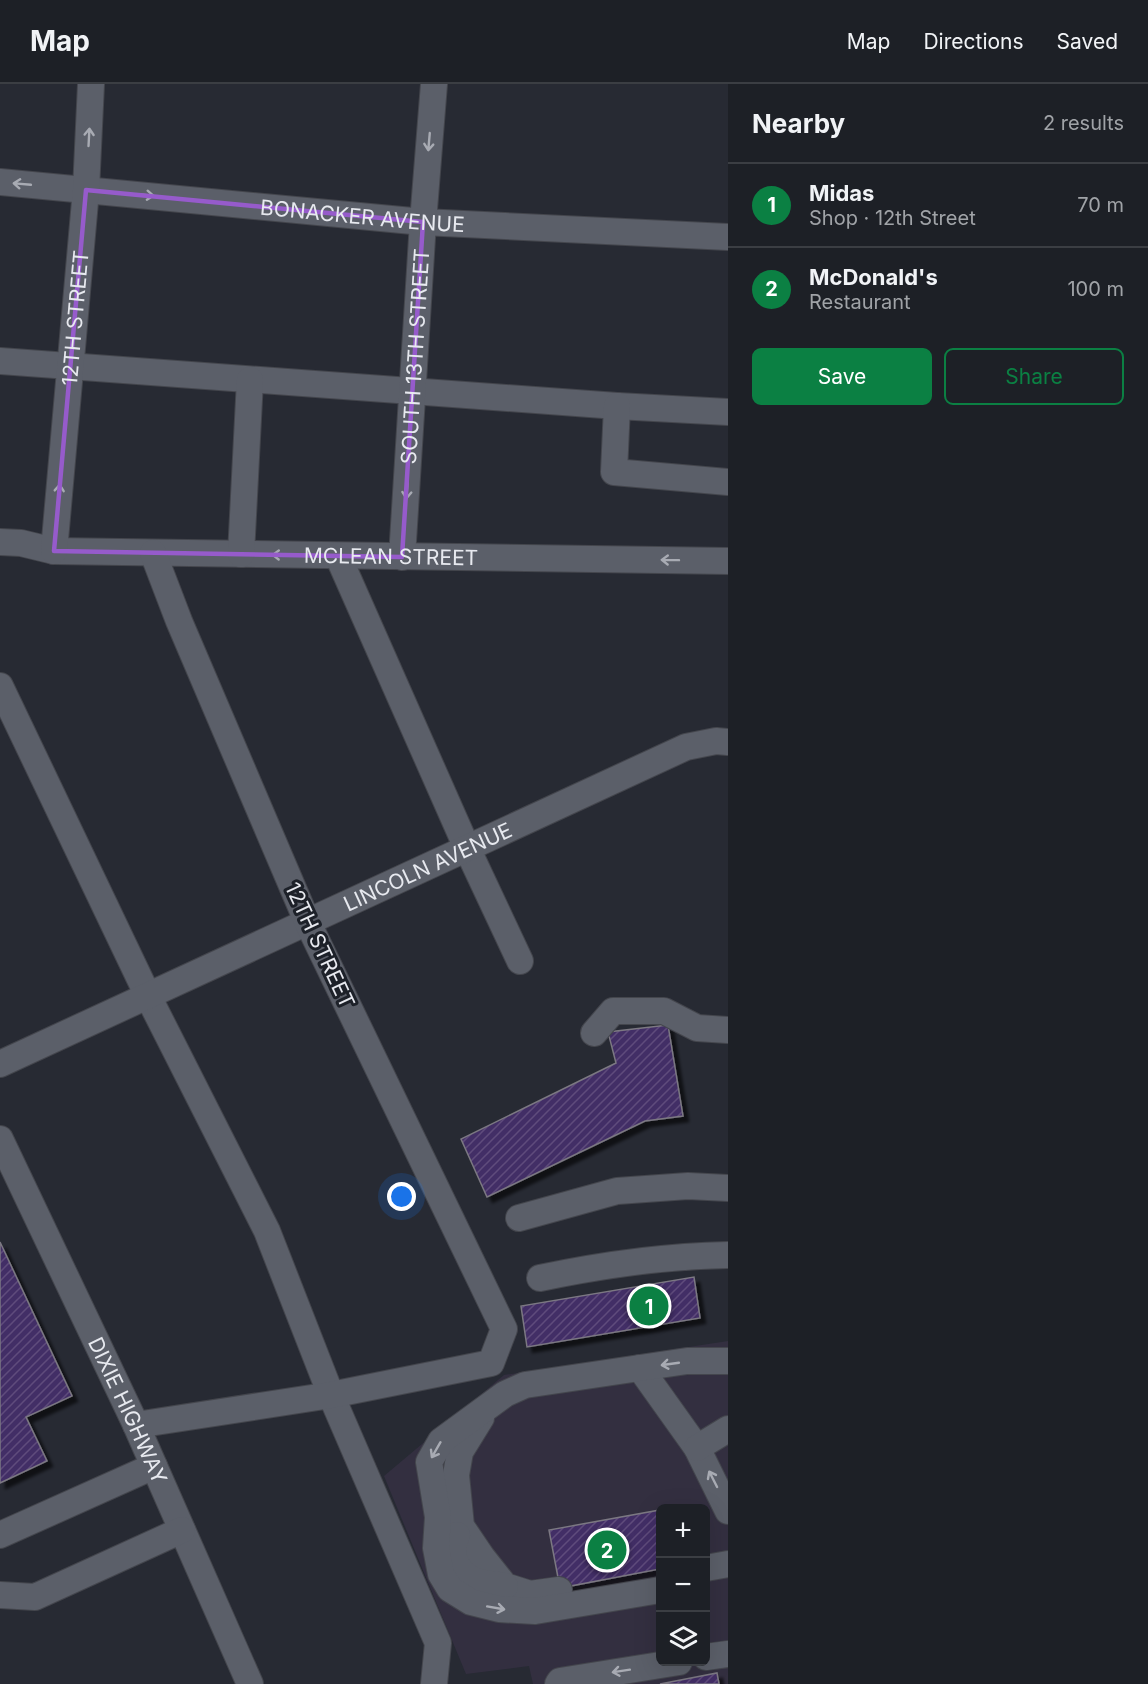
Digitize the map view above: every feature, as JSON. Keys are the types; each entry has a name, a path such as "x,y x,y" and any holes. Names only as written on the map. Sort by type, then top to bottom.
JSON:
{"street":[{"name":"12TH STREET","path":"54,551 86,190 91,84"},
{"name":"SOUTH 13TH STREET","path":"402,557 434,84"},
{"name":"BONACKER AVENUE","path":"0,182 423,222 728,237"},
{"path":"0,361 413,392 728,412"},
{"path":"241,554 250,380"},
{"path":"616,406 614,472 728,482"},
{"name":"MCLEAN STREET","path":"0,542 21,543 54,551 728,561"},
{"name":"12TH STREET","path":"153,553 183,631 307,921 504,1329 491,1364 331,1395"},
{"path":"338,556 467,848 520,961"},
{"path":"0,686 148,996 267,1231 331,1395 438,1643 434,1684"},
{"name":"LINCOLN AVENUE","path":"0,1064 686,747 716,741 728,742"},
{"path":"594,1033 613,1011 664,1011 697,1028 728,1030"},
{"name":"DIXIE HIGHWAY","path":"0,1140 136,1425 250,1684"},
{"path":"519,1218 617,1191 688,1186 728,1188"},
{"path":"540,1278 604,1265 693,1256 728,1255"},
{"path":"656,1591 535,1611 499,1609 471,1602 450,1589 441,1574 436,1548 438,1517 429,1462 441,1441 505,1394 525,1385 687,1361 728,1361"},
{"path":"640,1368 697,1448 728,1511"},
{"path":"136,1425 331,1395"},
{"path":"485,1410 460,1452 456,1475 461,1526 505,1586 530,1594 656,1576"},
{"path":"697,1448 728,1430"},
{"path":"0,1535 154,1466"},
{"path":"0,1595 35,1598 182,1530"},
{"path":"710,1567 728,1564"},
{"path":"710,1582 728,1579"},
{"path":"710,1656 728,1654"},
{"path":"558,1684 560,1681 656,1666"}],"highlighted area":[{"path":"86,190 423,222 402,557 54,551"}],"shaded area":[{"path":"728,1341 728,1684 533,1684 529,1666 466,1674 384,1476 504,1375"}],"building":[{"path":"668,1025 683,1116 645,1121 487,1197 461,1139 616,1063 608,1032"},
{"path":"0,1242 72,1396 26,1417 47,1461 0,1483"},
{"path":"694,1277 700,1318 527,1347 521,1306"},
{"path":"656,1511 656,1570 560,1588 549,1530"},
{"path":"717,1673 719,1684 660,1684"}],"place":[{"name":"Midas","path":"649,1306"},
{"name":"McDonald's","path":"607,1550"}]}
